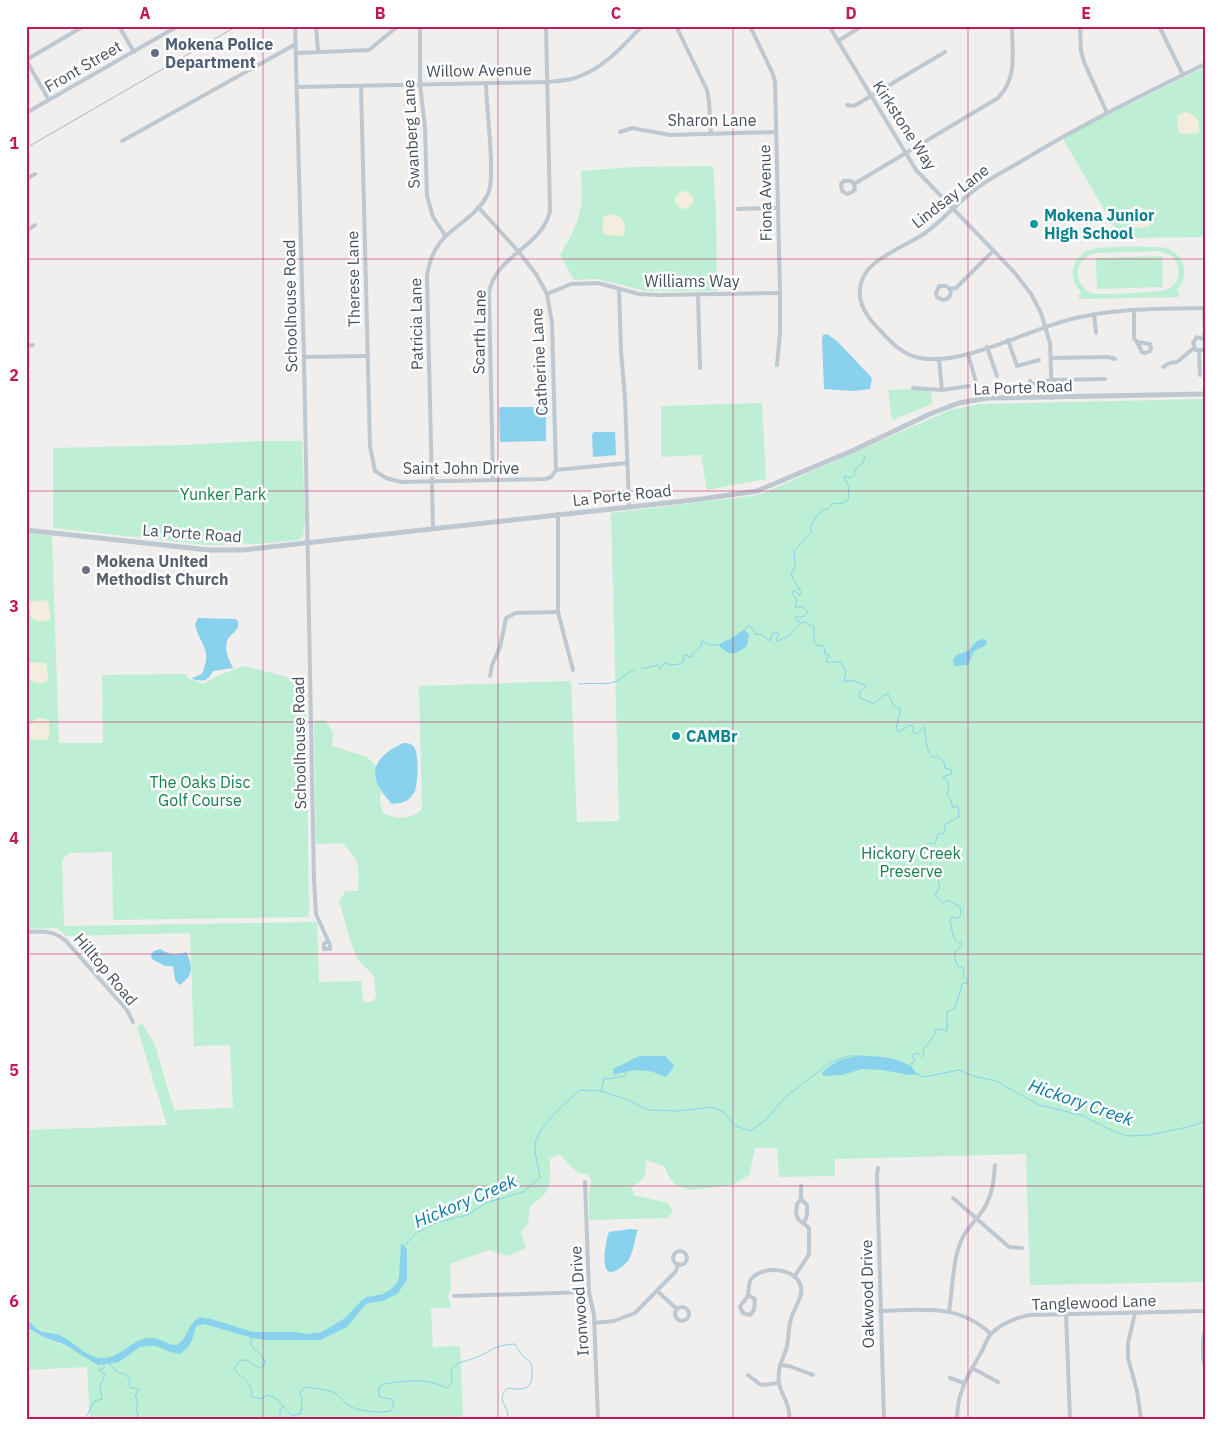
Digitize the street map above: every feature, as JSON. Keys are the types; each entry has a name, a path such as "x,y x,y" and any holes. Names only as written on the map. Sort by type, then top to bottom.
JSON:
{"street":[{"path":"49,100 26,60 84,26"},
{"path":"119,26 134,52"},
{"name":"Front Street","path":"26,113 178,26"},
{"name":"Schoolhouse Road","path":"295,26 316,914 328,941"},
{"path":"316,26 318,51"},
{"path":"296,52 369,50 398,26"},
{"name":"Swanberg Lane","path":"420,26 420,84 425,128 428,202 434,217 445,235"},
{"name":"Scarth Lane","path":"493,480 489,292 492,280 497,272 539,234 546,223 550,211 546,26"},
{"name":"Willow Avenue","path":"297,87 548,82 573,79 605,63 642,26"},
{"path":"676,26 706,90 709,101 711,134"},
{"name":"Fiona Avenue","path":"750,26 774,78 780,293 780,332 777,365"},
{"name":"Kirkstone Way","path":"829,26 916,170 1024,283 1037,304 1050,344 1052,398"},
{"path":"838,41 862,26"},
{"path":"854,184 998,98 1003,93 1010,83 1012,74 1012,26"},
{"path":"1080,26 1081,51 1084,62 1107,113"},
{"path":"1159,26 1183,75"},
{"path":"122,141 296,44"},
{"path":"847,105 854,106 871,97 945,52"},
{"name":"Lindsay Lane","path":"1204,308 1134,310 1094,314 1067,320 968,354 939,359 918,358 906,354 896,347 868,318 863,309 860,292 863,279 872,265 931,228 980,186 1054,141 1205,64"},
{"name":"Patricia Lane","path":"433,528 427,276 433,253 445,235 478,207 488,194 492,178 486,83"},
{"name":"Therese Lane","path":"361,86 370,450 375,470"},
{"name":"Sharon Lane","path":"620,132 632,128 670,134 776,132"},
{"path":"26,179 35,174"},
{"name":"Catherine Lane","path":"478,207 519,252 536,274 547,294 553,332 556,470"},
{"path":"738,209 778,208"},
{"path":"26,231 35,225"},
{"path":"950,289 951,294 948,298 943,300 937,297 936,292 939,286 946,286 950,289 956,288 993,251"},
{"name":"Williams Way","path":"547,294 567,285 581,283 598,283 645,294 780,293"},
{"path":"619,289 620,351 625,398 629,506"},
{"path":"698,295 700,368"},
{"path":"1194,348 1195,339 1204,339 1204,308"},
{"path":"1134,310 1134,338 1137,342"},
{"path":"1094,314 1096,333"},
{"path":"1008,340 1017,366 1039,360"},
{"path":"26,346 33,345"},
{"path":"987,347 997,376"},
{"path":"1194,348 1199,351"},
{"path":"1163,367 1177,362 1194,348"},
{"path":"1199,351 1205,348"},
{"path":"1199,351 1200,376"},
{"path":"968,354 976,382"},
{"path":"304,357 368,356"},
{"path":"1051,358 1108,357 1115,359"},
{"path":"939,359 942,390"},
{"path":"1030,381 1031,384 1052,380 1105,379"},
{"path":"913,388 942,390 969,386"},
{"name":"La Porte Road","path":"26,530 209,550 243,550 702,499 757,491 854,450 932,413 959,403 987,398 1205,394"},
{"path":"556,470 627,463"},
{"name":"Saint John Drive","path":"375,470 386,478 401,482 545,479 551,477 556,470"},
{"path":"558,514 558,612 573,670"},
{"path":"490,676 492,665 502,640 504,622 508,616 516,613 558,612"},
{"name":"Hilltop Road","path":"26,932 50,931 66,940 126,1010 133,1022"},
{"path":"949,1311 955,1262 964,1235 987,1204 992,1188 995,1165"},
{"name":"Oakwood Drive","path":"878,1168 884,1419"},
{"name":"Ironwood Drive","path":"584,1182 589,1292 594,1323 598,1419"},
{"path":"795,1276 809,1254 809,1228 798,1219 796,1212 797,1204 801,1199 801,1186"},
{"path":"953,1198 1009,1248 1022,1248"},
{"path":"801,1199 808,1205 804,1224"},
{"path":"594,1323 614,1321 628,1317 642,1307 676,1271 678,1264"},
{"path":"748,1295 754,1297 755,1304 753,1313 746,1315 740,1307 748,1295 748,1286 752,1278 769,1270 779,1270 795,1276 802,1285 801,1296 792,1314 787,1346 780,1365 779,1383 789,1408 789,1419"},
{"path":"657,1291 677,1309"},
{"path":"454,1296 589,1292"},
{"path":"880,1311 933,1309 949,1311 971,1318 991,1334"},
{"name":"Tanglewood Lane","path":"957,1419 958,1401 964,1383 991,1334 1008,1322 1029,1315 1205,1311"},
{"path":"1135,1313 1128,1343 1128,1358 1137,1391 1141,1419"},
{"path":"1066,1314 1070,1419"},
{"path":"1205,1329 1202,1342 1202,1356 1205,1368"},
{"path":"780,1365 813,1375"},
{"path":"972,1368 998,1382"},
{"path":"748,1375 760,1385 779,1383"},
{"path":"950,1378 964,1383"}],"green space":[{"path":"1205,67 1205,237 1121,238 1064,139 1091,123"},
{"path":"713,166 716,211 717,291 646,291 597,279 574,280 560,255 572,234 579,215 582,195 581,171 633,167"},
{"path":"1100,248 1167,248 1174,252 1182,263 1184,277 1176,291 1179,291 1179,297 1079,299 1079,294 1082,293 1074,283 1073,273 1076,262 1086,251","holes":["1159,251 1172,256 1178,266 1178,276 1173,285 1162,291 1097,294 1091,293 1083,287 1078,278 1078,271 1082,261 1096,253"]},
{"path":"1162,256 1163,287 1097,289 1096,258"},
{"path":"888,390 931,391 932,404 892,420"},
{"name":"Hickory Creek Preserve","path":"1205,399 1205,1282 1030,1285 1026,1154 835,1159 835,1176 779,1177 777,1148 755,1148 749,1175 732,1185 691,1190 676,1185 669,1177 664,1166 646,1160 644,1176 640,1182 631,1187 634,1195 668,1203 673,1211 668,1218 589,1220 589,1189 591,1179 587,1174 575,1170 559,1154 550,1159 549,1187 543,1196 530,1206 528,1224 521,1232 526,1248 508,1256 489,1250 450,1264 451,1289 448,1295 451,1308 431,1308 433,1347 460,1346 463,1419 90,1419 87,1367 26,1370 26,1327 75,1351 26,1324 26,1130 167,1125 137,1027 142,1023 155,1045 172,1103 175,1104 173,1104 174,1110 233,1108 230,1045 194,1046 190,933 66,936 57,928 26,929 26,532 52,536 59,743 103,743 102,675 186,674 188,678 203,684 219,675 244,666 306,682 309,917 113,920 112,852 69,853 62,860 64,926 317,922 319,982 361,981 363,1002 372,1002 376,997 374,976 358,960 339,901 346,891 358,891 358,865 353,855 342,843 316,844 314,721 324,719 333,732 332,746 367,757 376,766 375,778 381,789 380,802 383,813 404,818 422,809 419,686 571,681 577,822 619,821 611,513 752,496 766,492 950,410 980,404"},
{"path":"762,403 766,479 707,490 701,455 661,457 661,406"},
{"name":"Yunker Park","path":"302,441 305,520 303,536 299,540 256,544 206,545 53,528 53,448"}],"sand":[{"path":"1184,112 1192,114 1197,119 1199,125 1198,133 1182,134 1178,132 1177,116"},
{"path":"684,191 690,194 693,200 690,206 684,209 678,206 675,200 678,194"},
{"path":"1135,206 1143,208 1148,212 1150,219 1149,227 1133,228 1130,226 1128,210"},
{"path":"612,214 624,222 623,236 603,233 603,217"},
{"path":"44,600 48,602 51,618 46,621 37,621 28,612 28,602"},
{"path":"28,662 44,663 47,665 48,681 36,683 30,680 26,674"},
{"path":"41,718 49,720 49,736 47,740 31,740 28,733 29,726"}],"water":[{"path":"827,334 838,342 872,378 870,389 854,391 824,389 822,340 823,335"},
{"path":"501,407 546,407 546,441 500,442 499,409"},
{"path":"594,432 615,432 616,455 593,457 592,434"},
{"path":"198,618 235,619 238,621 238,628 228,638 226,644 227,655 233,668 213,671 207,679 202,680 192,678 202,674 206,658 205,648 195,624"},
{"path":"744,630 749,634 747,646 738,652 729,653 718,645 731,638"},
{"path":"983,639 986,640 987,644 974,651 968,665 954,666 953,659 958,654 967,651"},
{"path":"403,743 412,745 416,750 418,768 416,787 411,797 407,800 392,804 378,786 375,770 383,756"},
{"path":"160,949 173,954 186,952 191,970 184,982 179,985 175,980 173,966 165,966 152,959 151,954"},
{"path":"639,1056 665,1056 674,1065 665,1077 653,1072 640,1070 614,1075 613,1069"},
{"path":"870,1056 890,1058 903,1062 909,1065 917,1074 910,1075 862,1069 842,1075 823,1076 822,1073 827,1068 838,1061"},
{"path":"630,1229 638,1230 630,1257 621,1268 610,1272 606,1269 604,1257 609,1232"},
{"path":"401,1244 407,1249 407,1278 397,1294 383,1301 365,1305 347,1327 320,1340 266,1340 252,1338 205,1324 196,1326 189,1345 180,1354 156,1346 140,1347 119,1362 98,1365 65,1345 26,1327 26,1320 38,1330 61,1336 87,1354 99,1358 116,1355 136,1342 147,1338 155,1338 177,1345 184,1339 192,1323 199,1317 253,1332 295,1332 306,1334 322,1332 345,1318 362,1300 367,1297 383,1294 397,1283"}],"waterway":[{"path":"800,622 796,620 796,616 803,617 808,612 802,607 795,607 797,600 792,594 795,591 799,596 801,592 791,575 795,566 794,551 812,532 810,527 817,515 824,509 827,510 832,504 848,500 849,487 844,477 851,478 854,475 855,469 863,463 865,456"},
{"path":"744,630 749,625 756,634 762,635 770,641 772,633 778,633 776,640 778,641 789,636 801,623 805,622 814,627 814,640 817,646 821,645 824,647 825,654 830,656 826,659 826,662 840,662 846,671 844,681 855,681 866,686 859,693 860,698 874,704 882,696 888,694 894,706 901,709 896,728 898,732 911,725 913,732 917,734 924,727 930,754 932,757 938,756 944,762 945,768 951,770 952,774 943,778 946,779 949,786 947,795 951,800 953,808 958,806 959,817 947,823 944,827 944,833 938,834 935,844 928,843 927,846 930,848 931,864 933,866 932,873 939,880 940,886 935,896 943,903 948,900 960,907 961,914 958,918 952,917 950,921 955,940 962,944 955,954 955,959 958,967 962,967 964,970 963,976 969,982 962,984 955,1008 947,1012 947,1031 935,1030 935,1034 923,1050 924,1054 922,1057 918,1053 912,1055 915,1061 911,1064 911,1067"},
{"path":"642,669 658,665 660,669 664,663 674,665 681,663 683,662 684,655 692,657 692,654 702,645 702,641 711,645 718,645"},
{"path":"579,684 612,682 619,680 634,670"},
{"name":"Hickory Creek","path":"404,1246 417,1232 438,1222 467,1215 486,1203 523,1192 540,1178 535,1151 536,1140 552,1116 580,1090 601,1091 623,1098 649,1110 677,1111 712,1107 724,1112 734,1125 750,1131 766,1120 784,1098 831,1062 849,1056 866,1056"},
{"name":"Hickory Creek","path":"916,1074 924,1077 959,1070 973,1076 996,1081 1039,1105 1081,1115 1115,1132 1129,1136 1149,1135 1192,1126 1205,1121"},
{"path":"601,1091 604,1078 625,1076 625,1073"},
{"path":"252,1338 250,1344 264,1359 265,1364 260,1368 242,1360 234,1369 249,1384 251,1396 260,1399 269,1395 277,1399 292,1416 301,1413 302,1395 299,1393 305,1387 333,1392 348,1405 363,1411 391,1411 394,1405 391,1399 380,1397 378,1391 383,1384 423,1381 447,1388 452,1381 451,1370 459,1363 478,1357 496,1348 515,1344 521,1354 531,1363 532,1379 526,1388 508,1388 503,1394 502,1400 508,1412 507,1419"},
{"path":"84,1419 94,1401 102,1399 100,1386 105,1375 99,1370 104,1368 104,1363"},
{"path":"108,1363 115,1371 126,1375 130,1380 129,1385 131,1388 139,1389 135,1397 138,1402 136,1419"},
{"path":"280,1419 280,1411 283,1406"}],"railway":[{"path":"26,148 237,26"}],"place":[{"name":"Mokena Police Department","path":"155,53"},
{"name":"Mokena Junior High School","path":"1034,224"},
{"name":"Mokena United Methodist Church","path":"86,570"},
{"name":"CAMBr","path":"676,736"}],"park label":[{"name":"The Oaks Disc Golf Course","path":"200,791"}]}
